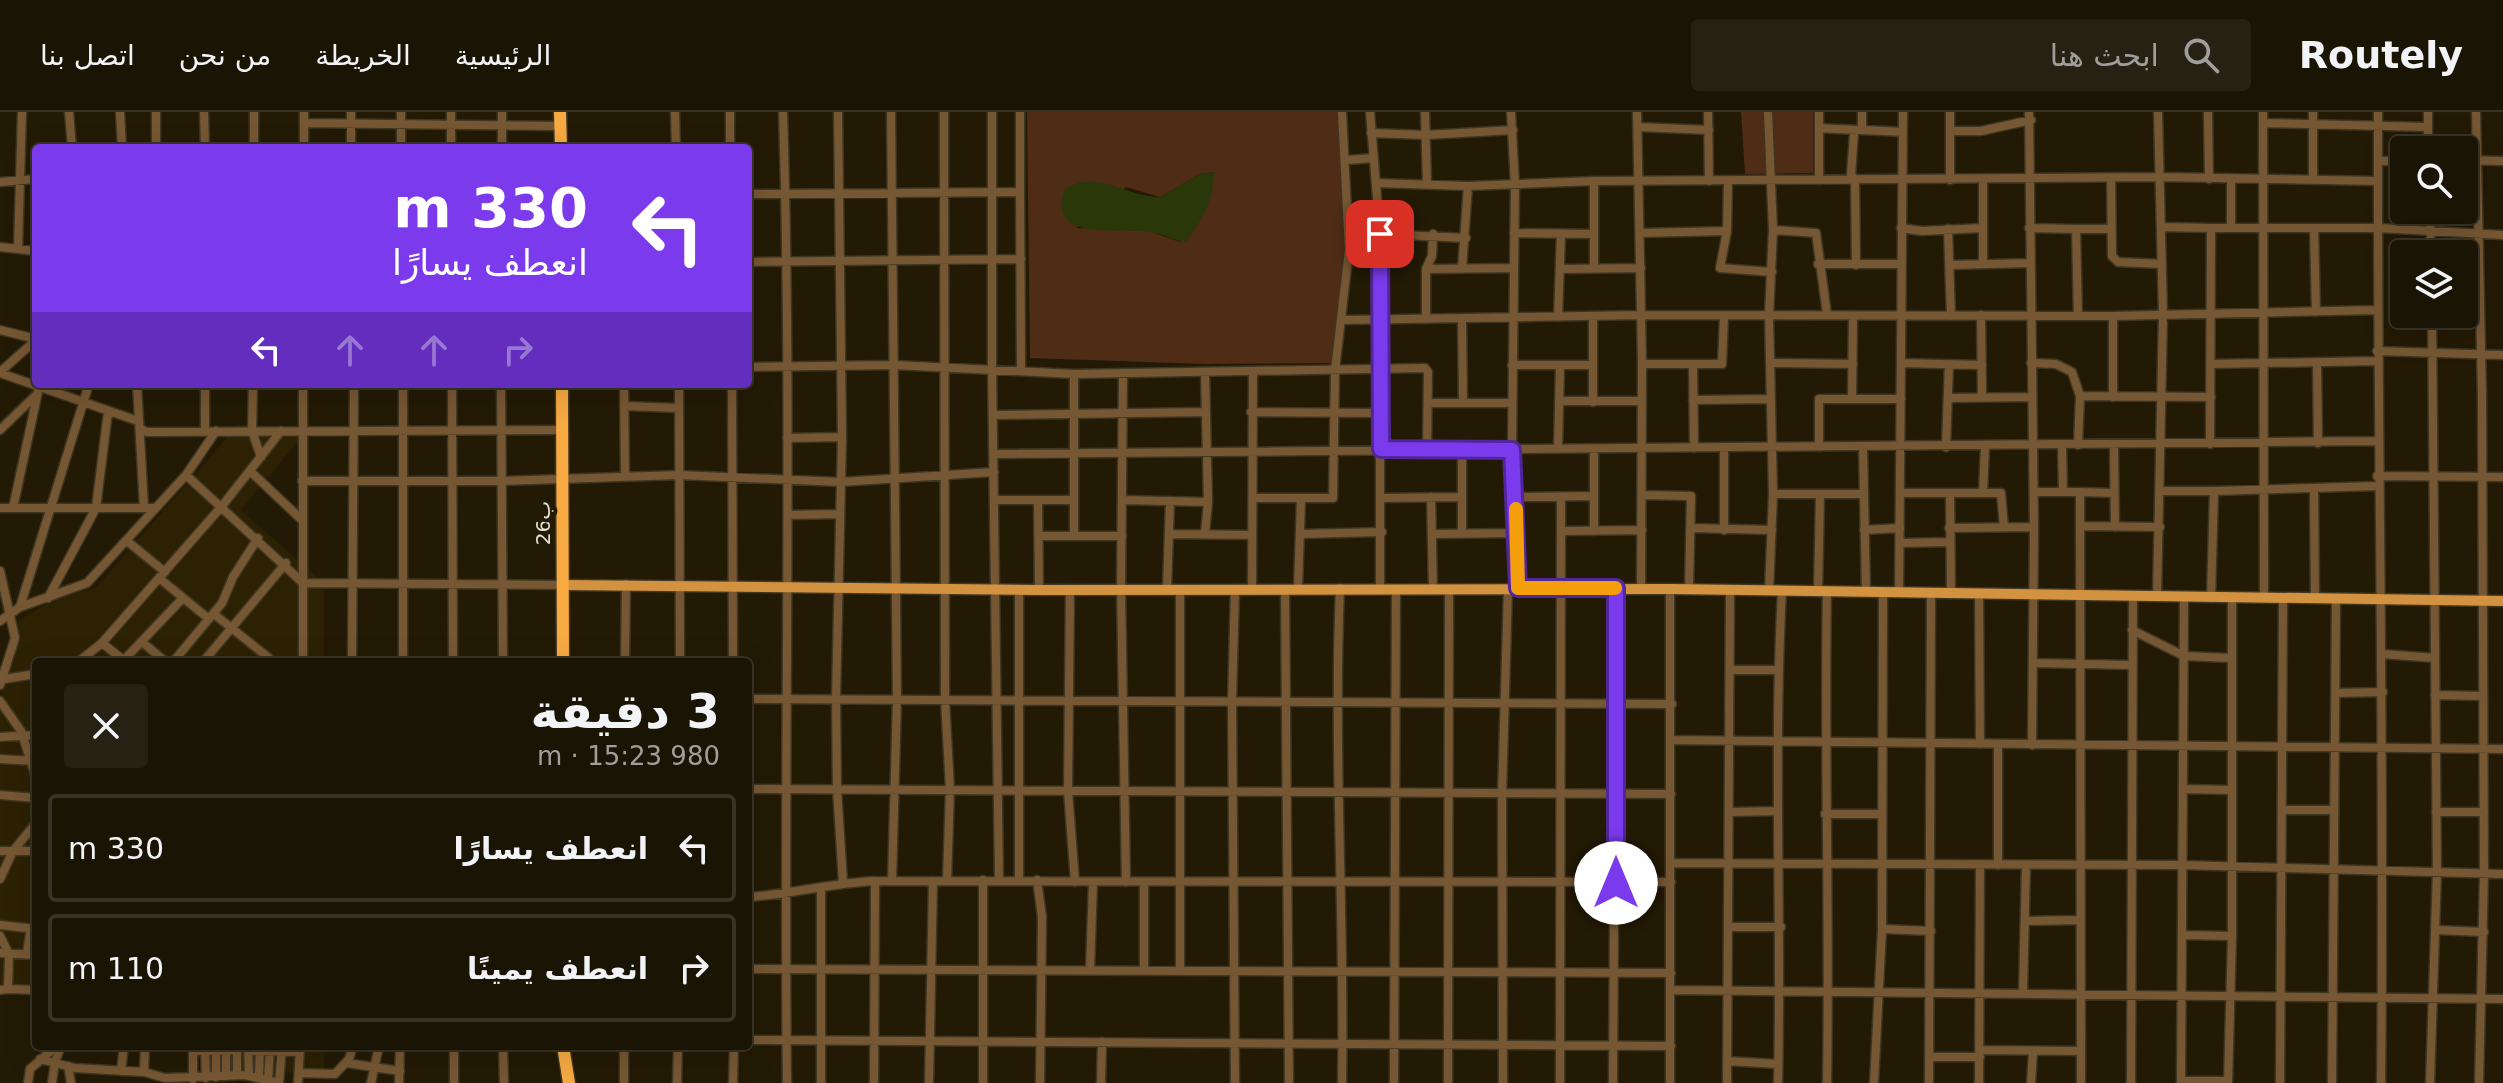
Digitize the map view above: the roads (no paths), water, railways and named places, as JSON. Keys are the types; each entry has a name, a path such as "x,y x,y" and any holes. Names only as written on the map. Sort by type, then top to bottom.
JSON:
{"highway":[{"path":"560,119 561,144"},
{"name":"26ب","path":"562,388 563,658"},
{"path":"564,1050 569,1083"}],"main road":[{"path":"563,585 1039,590 1616,588 2503,601"}],"street":[{"path":"18,249 22,112"},
{"path":"69,112 72,144"},
{"path":"120,112 122,144"},
{"path":"156,112 156,144"},
{"path":"204,112 205,144"},
{"path":"254,112 254,144"},
{"path":"304,112 304,144"},
{"path":"401,112 401,144"},
{"path":"451,112 451,144"},
{"path":"502,112 502,144"},
{"path":"675,112 676,144"},
{"path":"730,112 730,144"},
{"path":"783,112 789,480 784,789 787,1083"},
{"path":"838,112 842,437 836,699 837,789 843,882"},
{"path":"891,112 890,262 897,700 892,881"},
{"path":"944,112 945,700 950,789 947,881"},
{"path":"992,112 999,880"},
{"path":"1020,112 1021,370"},
{"path":"1254,498 1333,498 1335,370 1349,250 1347,160 1342,112"},
{"path":"1370,112 1380,234 1380,589"},
{"path":"1425,112 1427,183"},
{"path":"1503,1083 1502,794 1516,533 1511,317 1515,185 1511,112"},
{"path":"1637,112 1642,315 1641,589"},
{"path":"1708,112 1709,181"},
{"path":"1768,112 1773,230 1769,316 1773,494 1769,591"},
{"path":"1819,112 1819,180"},
{"path":"1856,265 1855,179 1851,175 1862,112"},
{"path":"1899,592 1903,112"},
{"path":"1950,112 1950,180"},
{"path":"2157,596 2163,315 2158,112"},
{"path":"2208,112 2209,179"},
{"path":"2263,112 2264,598"},
{"path":"2313,112 2313,179"},
{"path":"2378,112 2377,481 2384,747 2381,1083"},
{"path":"2427,136 2428,112"},
{"path":"2476,112 2476,136"},
{"path":"1950,131 1981,131 2030,116 2028,180 2034,492 2032,745"},
{"path":"304,123 351,117 401,122 502,124 560,119"},
{"path":"351,117 351,144"},
{"path":"2263,123 2427,127"},
{"path":"1638,127 1709,130"},
{"path":"1819,128 1902,132"},
{"path":"1371,133 1426,135 1513,130"},
{"path":"1347,160 1374,158"},
{"path":"2478,160 2503,161"},
{"path":"2378,161 2390,161"},
{"path":"1376,183 1468,186 1594,181 2160,177 2378,181"},
{"path":"2111,178 2112,256 2115,261 2162,264"},
{"path":"0,182 32,179"},
{"path":"2231,179 2231,228"},
{"path":"1983,180 1983,264"},
{"path":"1594,181 1594,267"},
{"path":"1728,181 1727,231 1720,268 1772,272"},
{"path":"1462,269 1468,186"},
{"path":"752,194 1020,192"},
{"path":"2430,224 2430,240"},
{"path":"2478,224 2484,812 2483,999 2479,1083"},
{"path":"2161,227 2378,228 2503,235"},
{"path":"1901,228 1982,228"},
{"path":"2029,228 2111,229"},
{"path":"2210,444 2211,228"},
{"path":"2314,228 2316,312"},
{"path":"1948,229 1951,316"},
{"path":"2076,229 2078,316"},
{"path":"1773,230 1814,231 1818,236 1818,264 1827,314"},
{"path":"1640,233 1727,231"},
{"path":"1514,233 1594,234"},
{"path":"1380,234 1433,234 1466,238"},
{"path":"1426,319 1426,269 1432,256 1433,234"},
{"path":"1558,317 1561,234"},
{"path":"0,247 32,251"},
{"path":"1349,250 1380,250"},
{"path":"752,262 1021,259"},
{"path":"1950,265 2030,263"},
{"path":"1818,264 1900,264"},
{"path":"1426,269 1513,268"},
{"path":"1561,269 1641,268"},
{"path":"1342,320 1827,314 1853,318 2113,316 2377,310"},
{"path":"1981,315 1982,397"},
{"path":"1593,316 1593,402"},
{"path":"1642,364 1722,364 1724,316"},
{"path":"2113,316 2113,397"},
{"path":"1852,397 1853,318"},
{"path":"1462,319 1463,403"},
{"path":"2430,1083 2437,930 2432,328"},
{"path":"0,330 32,338"},
{"path":"32,343 0,372 32,386"},
{"path":"2211,364 2317,363 2432,352 2503,355"},
{"path":"1772,363 1853,364"},
{"path":"1901,363 1982,365"},
{"path":"2031,363 2064,366 2076,380 2080,396 2078,445"},
{"path":"2317,363 2318,443"},
{"path":"1693,364 1694,448"},
{"path":"1946,447 1949,364"},
{"path":"1512,365 1593,365"},
{"path":"1558,449 1560,365"},
{"path":"752,367 992,367 1074,374 1428,369 1427,450"},
{"path":"1252,589 1253,371"},
{"path":"1205,372 1208,454 1205,534"},
{"path":"1123,373 1121,589 1126,882"},
{"path":"1074,374 1074,535"},
{"path":"36,388 108,412 140,425 147,432 563,430"},
{"path":"32,675 2,682 15,638 16,609 88,388"},
{"path":"137,388 144,508"},
{"path":"205,388 205,430"},
{"path":"253,388 252,431 261,457"},
{"path":"303,388 303,658"},
{"path":"352,658 354,388"},
{"path":"403,388 403,658"},
{"path":"452,388 453,658"},
{"path":"501,388 503,658"},
{"path":"624,388 625,477"},
{"path":"679,388 680,658"},
{"path":"732,388 733,658"},
{"path":"0,430 40,390"},
{"path":"13,508 40,390"},
{"path":"2080,396 2211,397"},
{"path":"1949,398 2032,397"},
{"path":"1693,400 1771,399"},
{"path":"1819,447 1819,399 1901,399"},
{"path":"1559,401 1642,401"},
{"path":"1428,403 1512,403"},
{"path":"624,406 679,408"},
{"path":"48,598 96,508 108,412"},
{"path":"994,415 1206,412"},
{"path":"1251,412 1380,413"},
{"path":"0,621 16,609 83,587 186,475 216,431"},
{"path":"83,658 102,643 162,575 281,431"},
{"path":"787,438 842,437"},
{"path":"995,454 2264,445 2377,441"},
{"path":"2062,445 2063,492"},
{"path":"2114,445 2115,527"},
{"path":"1863,447 1866,592"},
{"path":"1983,493 1985,447"},
{"path":"1724,448 1724,530"},
{"path":"1594,449 1594,531"},
{"path":"1462,451 1462,534"},
{"path":"250,471 302,520"},
{"path":"302,481 452,482 679,475 840,482 994,472"},
{"path":"186,475 286,563 303,583 563,585"},
{"path":"2161,491 2266,492 2432,477 2503,477"},
{"path":"2314,490 2315,599"},
{"path":"2211,598 2214,491"},
{"path":"2034,492 2114,493"},
{"path":"2080,492 2081,1083"},
{"path":"1900,493 2003,494 2004,527"},
{"path":"1950,493 1951,594"},
{"path":"1642,495 1690,494 1689,589"},
{"path":"1773,494 1863,494"},
{"path":"1820,495 1828,864 1827,1083"},
{"path":"1515,497 1594,496"},
{"path":"1431,497 1433,589"},
{"path":"1382,498 1462,497"},
{"path":"1560,1083 1558,795 1564,588 1561,497"},
{"path":"1298,588 1301,499"},
{"path":"994,500 1074,500"},
{"path":"1123,500 1208,502"},
{"path":"1038,501 1039,590"},
{"path":"1167,589 1170,501"},
{"path":"0,508 155,508"},
{"path":"788,515 839,514"},
{"path":"2081,526 2160,527"},
{"path":"1949,528 2034,527"},
{"path":"1691,528 1772,530"},
{"path":"1864,530 1900,528"},
{"path":"1563,531 1642,530"},
{"path":"1301,534 1382,532"},
{"path":"1433,534 1516,533"},
{"path":"1170,534 1252,535"},
{"path":"1039,536 1122,536"},
{"path":"176,658 212,616 258,538"},
{"path":"127,541 183,598 230,626 269,658"},
{"path":"1900,543 1949,542"},
{"path":"206,658 286,563"},
{"path":"0,571 16,609"},
{"path":"625,658 626,584"},
{"path":"1340,588 1335,702 1345,973 1342,1083"},
{"path":"1613,1083 1616,588"},
{"path":"1019,589 1019,881"},
{"path":"1180,589 1180,969"},
{"path":"1235,589 1232,702 1235,1083"},
{"path":"1285,589 1289,1083"},
{"path":"1394,1083 1396,589"},
{"path":"1448,1083 1449,589"},
{"path":"1670,589 1670,1083"},
{"path":"1070,590 1068,791 1075,882"},
{"path":"1727,1083 1730,590"},
{"path":"1778,1083 1781,864 1776,811 1776,741 1782,591"},
{"path":"1874,1083 1882,929 1883,592"},
{"path":"1929,1083 1931,594"},
{"path":"1979,594 1980,744"},
{"path":"2131,1083 2133,596"},
{"path":"2184,597 2181,865 2184,995 2181,1082 2228,1082 2232,936 2232,598"},
{"path":"127,658 183,598"},
{"path":"2280,1083 2283,599"},
{"path":"2332,1083 2336,600"},
{"path":"2132,630 2184,656 2231,658"},
{"path":"142,642 161,658"},
{"path":"102,643 120,658"},
{"path":"2383,654 2435,658"},
{"path":"2033,663 2131,665"},
{"path":"1731,670 1778,670"},
{"path":"2336,693 2383,692"},
{"path":"2435,695 2482,696"},
{"path":"752,699 1672,704"},
{"path":"0,701 23,735 32,755"},
{"path":"0,737 32,735"},
{"path":"1672,740 2503,749"},
{"path":"1998,745 1998,865"},
{"path":"0,759 32,760"},
{"path":"752,789 1671,794"},
{"path":"2183,789 2231,790"},
{"path":"0,795 32,798"},
{"path":"2282,810 2333,810"},
{"path":"1730,812 1776,811"},
{"path":"2436,812 2484,812"},
{"path":"1825,814 1881,814"},
{"path":"0,879 13,851 32,828"},
{"path":"0,851 32,851"},
{"path":"1671,863 2181,865 2503,874"},
{"path":"1979,1083 1982,991 1980,865"},
{"path":"2023,992 2026,866"},
{"path":"983,880 983,1083"},
{"path":"1037,880 1042,917 1038,970 1040,1083"},
{"path":"752,897 785,895 843,882 875,881 1671,882"},
{"path":"874,1083 875,881"},
{"path":"929,1083 933,881"},
{"path":"1090,970 1093,882"},
{"path":"1144,883 1144,970"},
{"path":"821,889 821,1083"},
{"path":"2025,921 2081,920"},
{"path":"0,925 32,928"},
{"path":"1728,927 1781,927"},
{"path":"1882,929 1931,931"},
{"path":"2437,930 2484,932"},
{"path":"2184,935 2232,936"},
{"path":"0,936 5,954 4,989 32,990"},
{"path":"5,954 32,954"},
{"path":"752,969 1234,969 1395,975 1448,972 1671,973"},
{"path":"1671,990 2503,999"},
{"path":"752,1040 1671,1046"},
{"path":"1101,1083 1102,1042"},
{"path":"28,1083 30,1069 51,1050"},
{"path":"52,1083 60,1050"},
{"path":"121,1071 124,1050"},
{"path":"144,1072 145,1050"},
{"path":"193,1050 193,1079"},
{"path":"206,1050 225,1077"},
{"path":"217,1050 225,1077"},
{"path":"225,1077 226,1050"},
{"path":"225,1077 236,1050"},
{"path":"248,1050 249,1075"},
{"path":"264,1078 265,1050"},
{"path":"40,1059 68,1066 144,1072 165,1078 249,1075 279,1083 282,1050"},
{"path":"300,1050 299,1078 335,1074 347,1063 353,1050"},
{"path":"371,1083 378,1050"},
{"path":"399,1083 400,1050"},
{"path":"454,1050 454,1083"},
{"path":"503,1050 504,1083"},
{"path":"624,1050 624,1083"},
{"path":"677,1083 678,1050"},
{"path":"733,1083 734,1050"},
{"path":"1931,1057 2081,1051"},
{"path":"2031,1083 2033,1052"},
{"path":"1727,1061 1778,1064"},
{"path":"347,1063 400,1071"},
{"path":"68,1066 71,1083"}]}
